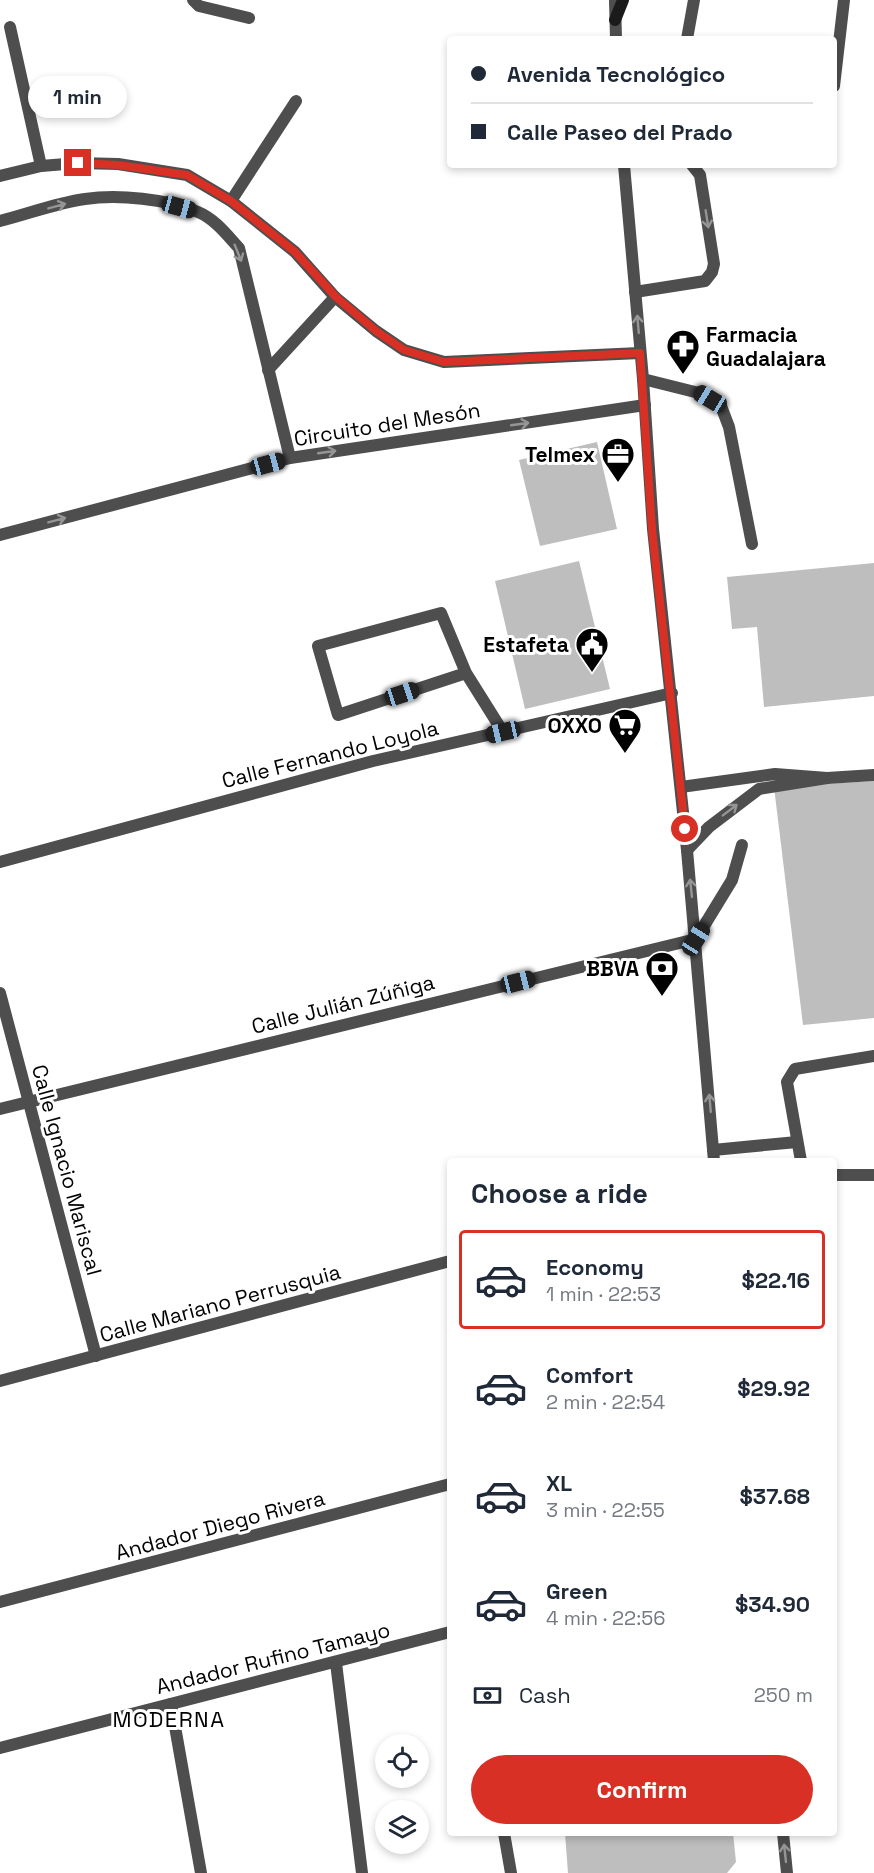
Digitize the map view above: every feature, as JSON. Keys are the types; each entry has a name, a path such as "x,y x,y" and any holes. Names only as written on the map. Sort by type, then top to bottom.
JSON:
{"main road":[{"path":"615,20 623,0"}],"street":[{"path":"193,0 199,6 249,18"},
{"path":"615,0 616,36"},
{"path":"688,36 694,0"},
{"path":"837,60 844,0"},
{"path":"10,27 40,166"},
{"path":"231,201 296,101"},
{"path":"0,176 40,166 78,163 118,165 187,175 231,201 295,252 336,297 376,331 404,350 444,362 640,353"},
{"path":"624,168 645,405 652,529 672,693 714,1156 797,1142"},
{"path":"635,292 705,281 712,272 714,264 700,175 694,168"},
{"path":"0,221 84,199 120,197 160,202 199,212 222,228 239,248 290,458"},
{"path":"268,370 336,297"},
{"path":"643,379 699,393 721,406 729,427 752,544"},
{"name":"Circuito del Mesón","path":"0,535 290,458 645,405"},
{"path":"466,673 338,715 318,646 441,613 466,673 503,732"},
{"name":"Calle Fernando Loyola","path":"0,862 373,761 672,693"},
{"path":"681,787 775,774 827,778"},
{"path":"687,849 709,826 765,786 874,775"},
{"path":"696,939 732,880 742,845"},
{"name":"Calle Julián Zúñiga","path":"0,1108 696,939"},
{"name":"Calle Ignacio Mariscal","path":"0,993 96,1356"},
{"path":"800,1158 787,1082 795,1069 874,1056"},
{"path":"837,1175 874,1175"},
{"name":"Calle Mariano Perrusquia","path":"0,1381 447,1262"},
{"name":"Andador Diego Rivera","path":"0,1602 447,1485"},
{"name":"Andador Rufino Tamayo","path":"0,1748 447,1633"},
{"path":"336,1663 362,1873"},
{"path":"171,1704 201,1873"},
{"path":"505,1836 511,1873"},
{"path":"783,1836 787,1873"}],"building":[{"path":"597,442 617,529 540,546 519,460"},
{"path":"579,561 610,689 525,709 495,581"},
{"path":"874,563 874,696 764,707 757,627 732,629 727,577"},
{"path":"874,781 874,1018 803,1025 774,787"},
{"path":"565,1836 733,1836 736,1862 727,1873 568,1873"}],"place":[{"name":"Farmacia Guadalajara","path":"683,375"},
{"name":"Telmex","path":"618,483"},
{"name":"Estafeta","path":"592,673"},
{"name":"OXXO","path":"625,754"},
{"name":"BBVA","path":"662,997"}],"district":[{"name":"MODERNA","path":"169,1719"}],"route":[{"path":"78,163 118,165 187,175 231,201 295,252 336,297 376,331 404,350 444,362 640,353 652,529 672,693 685,829"}]}
